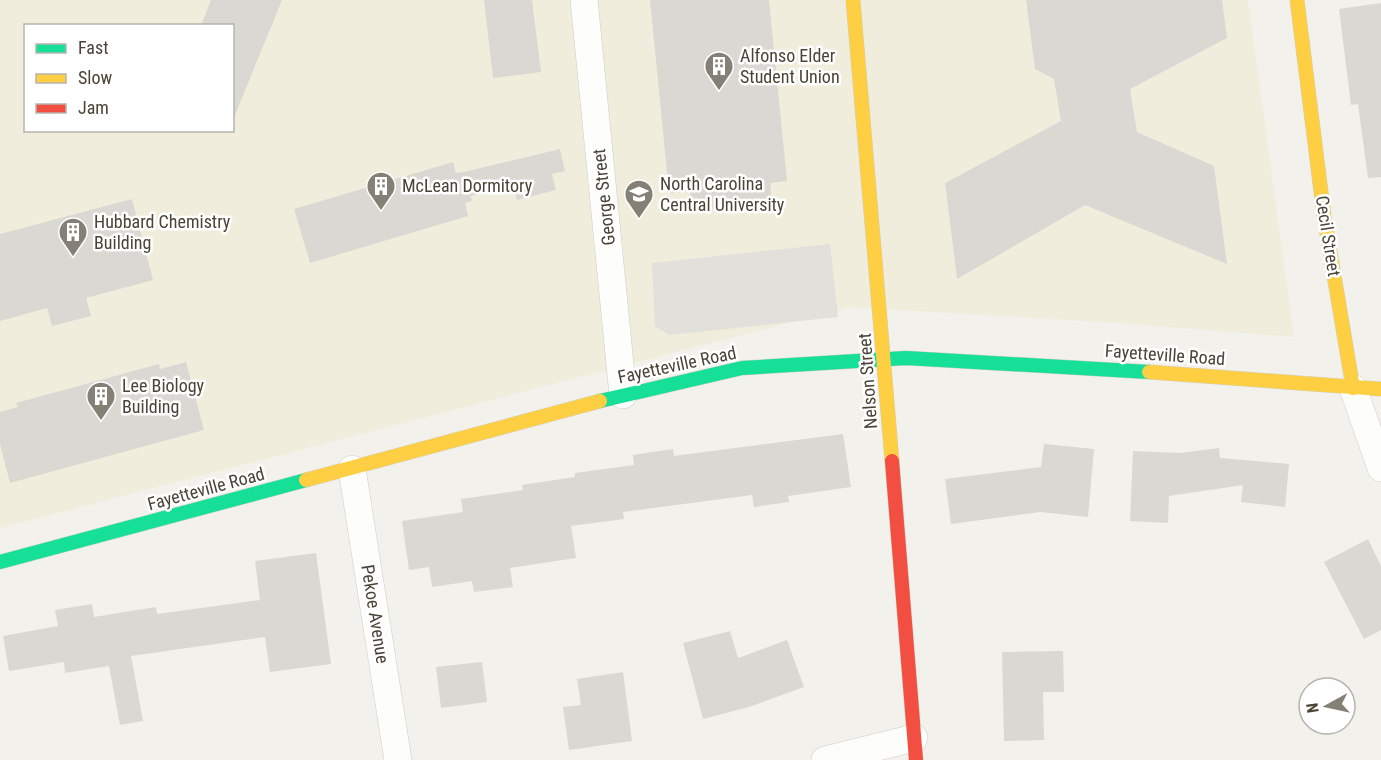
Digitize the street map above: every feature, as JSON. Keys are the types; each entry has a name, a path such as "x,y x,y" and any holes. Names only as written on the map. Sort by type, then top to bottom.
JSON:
{"main road":[{"name":"Nelson Street","path":"853,0 885,358 915,749"},
{"name":"Cecil Street","path":"1297,0 1324,216 1353,388"},
{"name":"Fayetteville Road","path":"0,562 623,395 742,368 885,358 1009,362 1381,389"}],"street":[{"name":"George Street","path":"584,0 623,395"},
{"name":"Cecil Street","path":"1353,388 1381,468"},
{"name":"Pekoe Avenue","path":"352,469 398,760"},
{"path":"825,760 915,749"}],"shaded area":[{"name":"North Carolina Central University","path":"0,0 1248,0 1294,337 1117,323 849,307 0,528"},
{"path":"830,244 838,317 669,335 655,326 652,263"}],"building":[{"path":"211,0 282,0 234,118 234,24 202,24"},
{"path":"484,0 532,0 541,72 493,78"},
{"name":"Alfonso Elder Student Union","path":"650,0 769,0 787,181 770,183 772,203 692,211 690,191 669,193"},
{"path":"1026,0 1222,0 1227,38 1130,89 1137,132 1214,166 1227,264 1085,205 957,279 945,183 1061,121 1054,79 1035,69"},
{"path":"1381,3 1381,177 1368,178 1358,104 1351,105 1339,9"},
{"name":"McLean Dormitory","path":"560,149 565,171 552,174 556,190 517,200 513,185 471,196 472,201 465,203 468,216 310,263 294,209 453,162 456,173"},
{"name":"Hubbard Chemistry Building","path":"132,199 153,280 86,298 91,316 52,326 47,308 0,321 0,234"},
{"name":"Lee Biology Building","path":"186,362 204,430 10,483 0,444 0,412 18,407 16,403 159,364 160,369"},
{"path":"843,434 851,487 788,496 789,502 754,507 752,495 623,512 624,519 571,526 576,558 510,568 513,587 474,592 472,581 432,587 429,567 409,570 402,521 463,512 461,499 523,490 522,485 575,477 575,473 634,465 633,455 673,449 674,456"},
{"path":"1044,444 1094,449 1088,517 1040,512 951,524 945,479 1041,467"},
{"path":"1219,448 1220,458 1289,464 1285,507 1241,502 1243,485 1169,496 1168,523 1130,521 1133,451 1180,453"},
{"path":"1368,539 1381,566 1381,630 1364,639 1324,562"},
{"path":"316,553 331,664 270,672 265,637 131,656 143,721 120,725 109,666 65,673 64,662 9,671 3,636 58,626 55,610 92,604 94,617 156,607 157,614 260,600 255,561"},
{"path":"730,631 738,658 787,640 804,687 749,707 703,719 683,643"},
{"path":"1063,651 1064,692 1043,692 1044,740 1004,741 1002,652"},
{"path":"482,662 487,702 441,708 436,667"},
{"path":"623,672 632,741 569,750 563,707 581,705 577,679"}],"traffic: fast":[{"path":"600,401 742,368 906,358 1149,372"},
{"path":"0,562 306,480"}],"traffic: slow":[{"path":"853,0 892,461"},
{"path":"1297,0 1324,216 1353,388"},
{"path":"1149,372 1381,389"},
{"path":"306,480 600,401"}],"traffic: jam":[{"path":"892,461 916,760"}],"place":[{"name":"Alfonso Elder Student Union","path":"719,92"},
{"name":"McLean Dormitory","path":"381,212"},
{"name":"North Carolina Central University","path":"639,220"},
{"name":"Hubbard Chemistry Building","path":"73,258"},
{"name":"Lee Biology Building","path":"101,422"}]}
